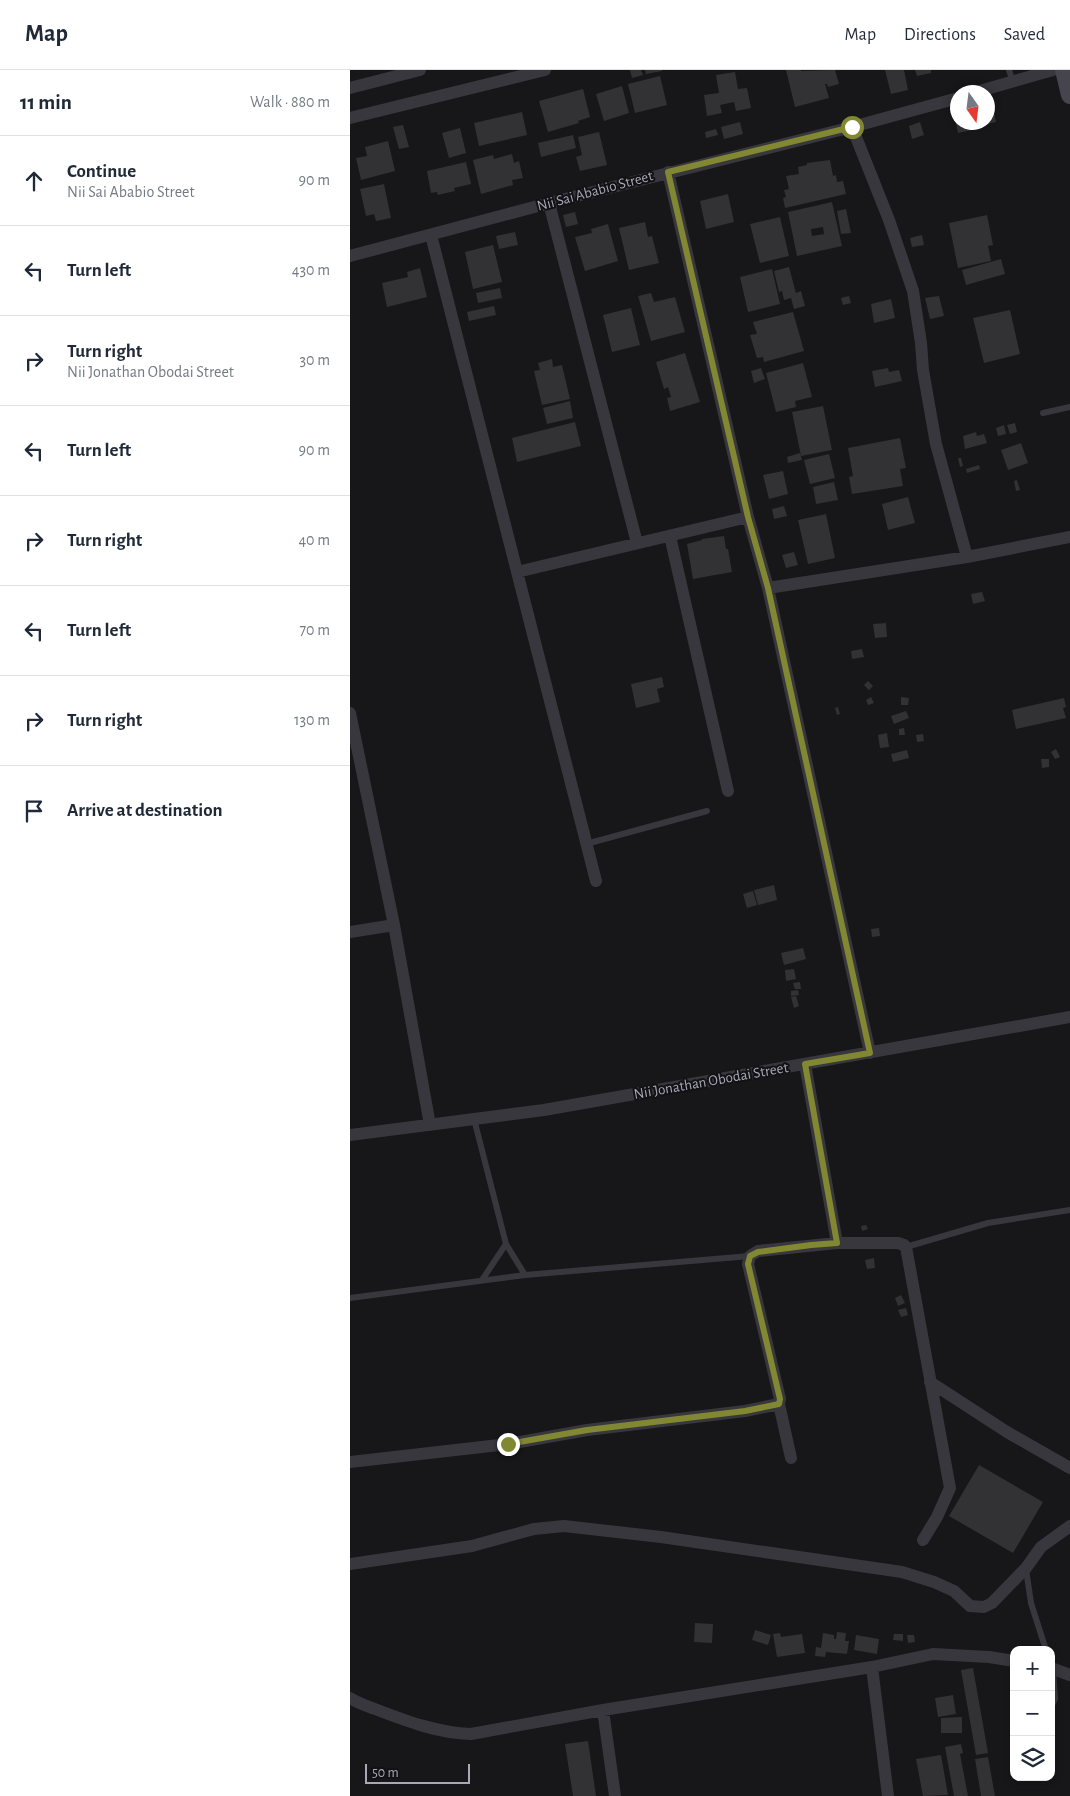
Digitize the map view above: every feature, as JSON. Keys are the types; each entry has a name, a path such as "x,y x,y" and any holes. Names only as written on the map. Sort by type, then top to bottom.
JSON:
{"main road":[{"path":"1064,70 1070,95"}],"street":[{"path":"350,88 420,70"},
{"path":"350,118 545,70"},
{"path":"991,85 1011,76 1053,70"},
{"name":"Nii Sai Ababio Street","path":"350,256 950,100"},
{"path":"852,127 889,220 912,290 936,444 966,557"},
{"path":"668,172 748,517 768,588 870,1053"},
{"path":"549,203 637,543"},
{"path":"431,235 596,881"},
{"path":"517,572 748,517"},
{"path":"670,536 728,791"},
{"path":"768,588 966,557 1070,536"},
{"path":"350,713 394,925 430,1125"},
{"path":"350,932 394,925"},
{"name":"Nii Jonathan Obodai Street","path":"350,1135 544,1110 1070,1017"},
{"path":"805,1064 837,1243"},
{"path":"791,1458 779,1404 780,1399 748,1264 750,1256 758,1252 837,1243 898,1243 904,1245 906,1247 950,1488 937,1517 923,1540"},
{"path":"930,1382 1007,1432 1070,1468"},
{"path":"350,1462 508,1444 587,1430 745,1411 779,1404"},
{"path":"350,1564 472,1546 534,1529 564,1526 661,1537 902,1572 934,1582 954,1591 970,1606 976,1608 992,1603 1026,1568 1041,1547 1070,1526"},
{"path":"351,1700 430,1728 471,1734 603,1710 872,1667 933,1654 1010,1661"},
{"path":"872,1667 888,1796"},
{"path":"1055,1668 1070,1675"},
{"path":"603,1710 615,1796"}],"lane":[{"path":"1043,413 1070,407"},
{"path":"586,844 707,811"},
{"path":"474,1119 506,1244 525,1275"},
{"path":"906,1247 988,1223 1070,1210"},
{"path":"482,1280 506,1244"},
{"path":"350,1298 525,1275 750,1256"},
{"path":"1026,1568 1031,1603 1045,1646"}],"building":[{"path":"630,70 641,70 643,75 632,78"},
{"path":"645,70 662,70 662,71 646,74"},
{"path":"786,70 835,70 839,84 828,87 825,84 829,98 795,107"},
{"path":"885,70 904,70 908,90 891,94"},
{"path":"915,70 931,70 931,73 917,76"},
{"path":"735,72 738,89 747,88 751,108 736,111 734,102 720,105 722,113 707,116 704,95 719,93 716,75"},
{"path":"660,76 667,105 635,113 628,84"},
{"path":"622,86 629,113 604,121 596,94"},
{"path":"583,89 590,117 578,121 579,123 548,132 539,101"},
{"path":"522,112 527,135 479,146 474,123"},
{"path":"740,122 743,134 724,139 721,127"},
{"path":"920,122 924,135 912,139 909,126"},
{"path":"403,125 409,147 399,149 393,127"},
{"path":"460,128 466,153 449,158 442,133"},
{"path":"716,129 718,135 706,138 705,132"},
{"path":"957,130 972,130 958,133"},
{"path":"599,132 607,165 580,171 576,157 582,155 578,137"},
{"path":"573,135 576,148 541,157 538,143"},
{"path":"388,141 395,171 361,180 356,158 367,156 365,147"},
{"path":"512,154 514,163 519,161 523,178 512,180 513,185 481,194 473,160 493,155 494,159"},
{"path":"830,160 833,176 836,175 837,182 843,181 846,194 785,208 783,198 786,197 784,190 789,189 786,176 799,174 798,167 807,165 807,163"},
{"path":"466,162 471,184 454,188 455,191 438,195 437,192 431,193 427,171"},
{"path":"384,184 391,218 376,221 374,214 366,216 360,189"},
{"path":"728,194 734,222 706,229 700,201"},
{"path":"832,202 842,246 797,256 788,212","holes":["823,227 824,234 812,236 811,229"]},
{"path":"846,209 851,233 841,234 837,211"},
{"path":"575,212 578,224 566,227 563,215"},
{"path":"987,215 993,245 988,246 991,261 958,268 949,223"},
{"path":"780,217 789,256 760,263 750,224"},
{"path":"645,222 648,237 652,236 659,263 629,270 619,228"},
{"path":"608,224 618,261 585,271 575,237 592,233 591,229"},
{"path":"515,232 518,245 499,249 496,236"},
{"path":"922,235 924,245 912,247 910,238"},
{"path":"493,245 502,282 473,289 465,252"},
{"path":"1001,259 1005,274 966,285 962,270"},
{"path":"789,267 797,297 796,293 801,291 805,306 794,309 791,298 784,300 782,291 779,292 774,271"},
{"path":"420,268 427,297 387,307 382,283 408,277 407,272"},
{"path":"772,269 780,304 748,312 740,277"},
{"path":"500,288 502,298 478,303 476,293"},
{"path":"651,293 654,302 675,297 685,332 651,341 638,296"},
{"path":"849,296 851,303 843,305 841,298"},
{"path":"939,296 944,316 930,319 925,298"},
{"path":"891,299 895,318 874,323 871,304"},
{"path":"494,306 496,315 469,321 467,312"},
{"path":"631,308 640,345 612,352 603,315"},
{"path":"1010,310 1020,354 984,363 973,318"},
{"path":"793,312 804,351 764,362 763,357 757,358 750,335 757,334 753,322"},
{"path":"685,353 700,402 670,411 667,398 671,397 668,387 664,389 656,362"},
{"path":"552,359 553,367 562,365 570,399 542,405 534,371 540,370 538,363"},
{"path":"803,363 812,397 795,401 796,407 776,412 766,373"},
{"path":"761,368 765,379 754,383 751,371"},
{"path":"888,368 889,372 899,370 902,381 875,387 872,371"},
{"path":"570,401 573,418 547,424 543,408"},
{"path":"823,406 832,450 801,456 792,412"},
{"path":"575,422 581,446 517,462 512,438"},
{"path":"1015,423 1017,432 1010,434 1007,425"},
{"path":"1004,425 1006,434 998,436 996,428"},
{"path":"976,432 977,436 984,434 987,443 965,449 963,436"},
{"path":"900,438 906,468 900,469 903,486 852,494 849,477 853,476 848,448"},
{"path":"1021,443 1028,463 1008,470 1001,450"},
{"path":"800,453 802,460 788,463 787,457"},
{"path":"829,454 835,478 810,484 804,460"},
{"path":"958,458 961,458 963,466 960,467"},
{"path":"979,465 980,469 967,473 966,469"},
{"path":"783,471 788,494 769,499 763,475"},
{"path":"1017,480 1020,490 1016,491 1014,481"},
{"path":"834,482 838,500 816,504 813,487"},
{"path":"908,497 915,523 888,530 882,504"},
{"path":"784,506 787,516 774,519 772,509"},
{"path":"826,514 835,558 808,564 798,520"},
{"path":"724,536 732,572 693,579 687,544 702,539"},
{"path":"794,552 798,565 786,568 782,555"},
{"path":"982,592 985,601 973,604 971,594"},
{"path":"886,623 887,637 875,638 873,624"},
{"path":"862,649 864,657 852,659 851,651"},
{"path":"662,677 664,687 657,689 660,702 636,708 631,684"},
{"path":"868,681 873,686 869,690 864,685"},
{"path":"871,697 874,703 868,705 866,700"},
{"path":"901,697 909,698 908,705 901,705"},
{"path":"1064,698 1066,707 1063,708 1066,718 1016,729 1012,710"},
{"path":"838,707 840,714 837,715 835,708"},
{"path":"906,711 909,718 894,724 891,716"},
{"path":"904,728 905,735 899,735 899,729"},
{"path":"887,733 889,747 880,748 878,735"},
{"path":"923,734 924,741 917,742 916,735"},
{"path":"1056,749 1060,757 1055,759 1051,752"},
{"path":"907,750 909,758 893,762 891,754"},
{"path":"1041,759 1049,759 1049,767 1042,768"},
{"path":"774,885 777,900 758,905 754,890"},
{"path":"753,891 757,905 747,908 743,894"},
{"path":"879,928 880,936 872,937 871,929"},
{"path":"803,948 806,959 784,965 781,953"},
{"path":"794,969 796,979 786,981 785,970"},
{"path":"800,982 801,989 795,989 793,983"},
{"path":"798,990 799,995 791,996 791,991"},
{"path":"796,996 799,1006 794,1008 791,997"},
{"path":"866,1225 868,1229 862,1231 861,1226"},
{"path":"874,1258 875,1268 867,1269 865,1260"},
{"path":"901,1295 905,1303 898,1306 895,1298"},
{"path":"906,1308 908,1315 901,1317 898,1310"},
{"path":"979,1465 1043,1502 1013,1553 949,1516"},
{"path":"695,1623 713,1624 712,1643 694,1642"},
{"path":"755,1630 771,1635 768,1645 752,1640"},
{"path":"837,1632 846,1633 845,1641 849,1641 847,1654 826,1652 825,1657 815,1656 816,1647 821,1648 823,1633 834,1635 834,1639 836,1639"},
{"path":"780,1633 781,1637 802,1634 805,1653 777,1657 773,1634"},
{"path":"894,1634 903,1634 903,1641 893,1640"},
{"path":"856,1635 879,1639 877,1654 854,1650"},
{"path":"907,1635 914,1635 915,1642 908,1643"},
{"path":"973,1668 988,1753 976,1755 961,1670"},
{"path":"953,1695 956,1714 938,1717 935,1698"},
{"path":"962,1717 962,1733 941,1733 941,1718"},
{"path":"588,1741 596,1796 573,1796 565,1744"},
{"path":"961,1744 963,1753 960,1754 968,1796 954,1796 945,1747"},
{"path":"941,1755 948,1795 923,1796 916,1759"},
{"path":"988,1757 995,1796 981,1796 975,1759"}],"route":[{"path":"508,1444 587,1430 745,1411 779,1404 780,1399 767,1340 748,1264 750,1256 758,1252 837,1243 805,1064 870,1053 768,588 748,517 668,172 852,127"}]}
